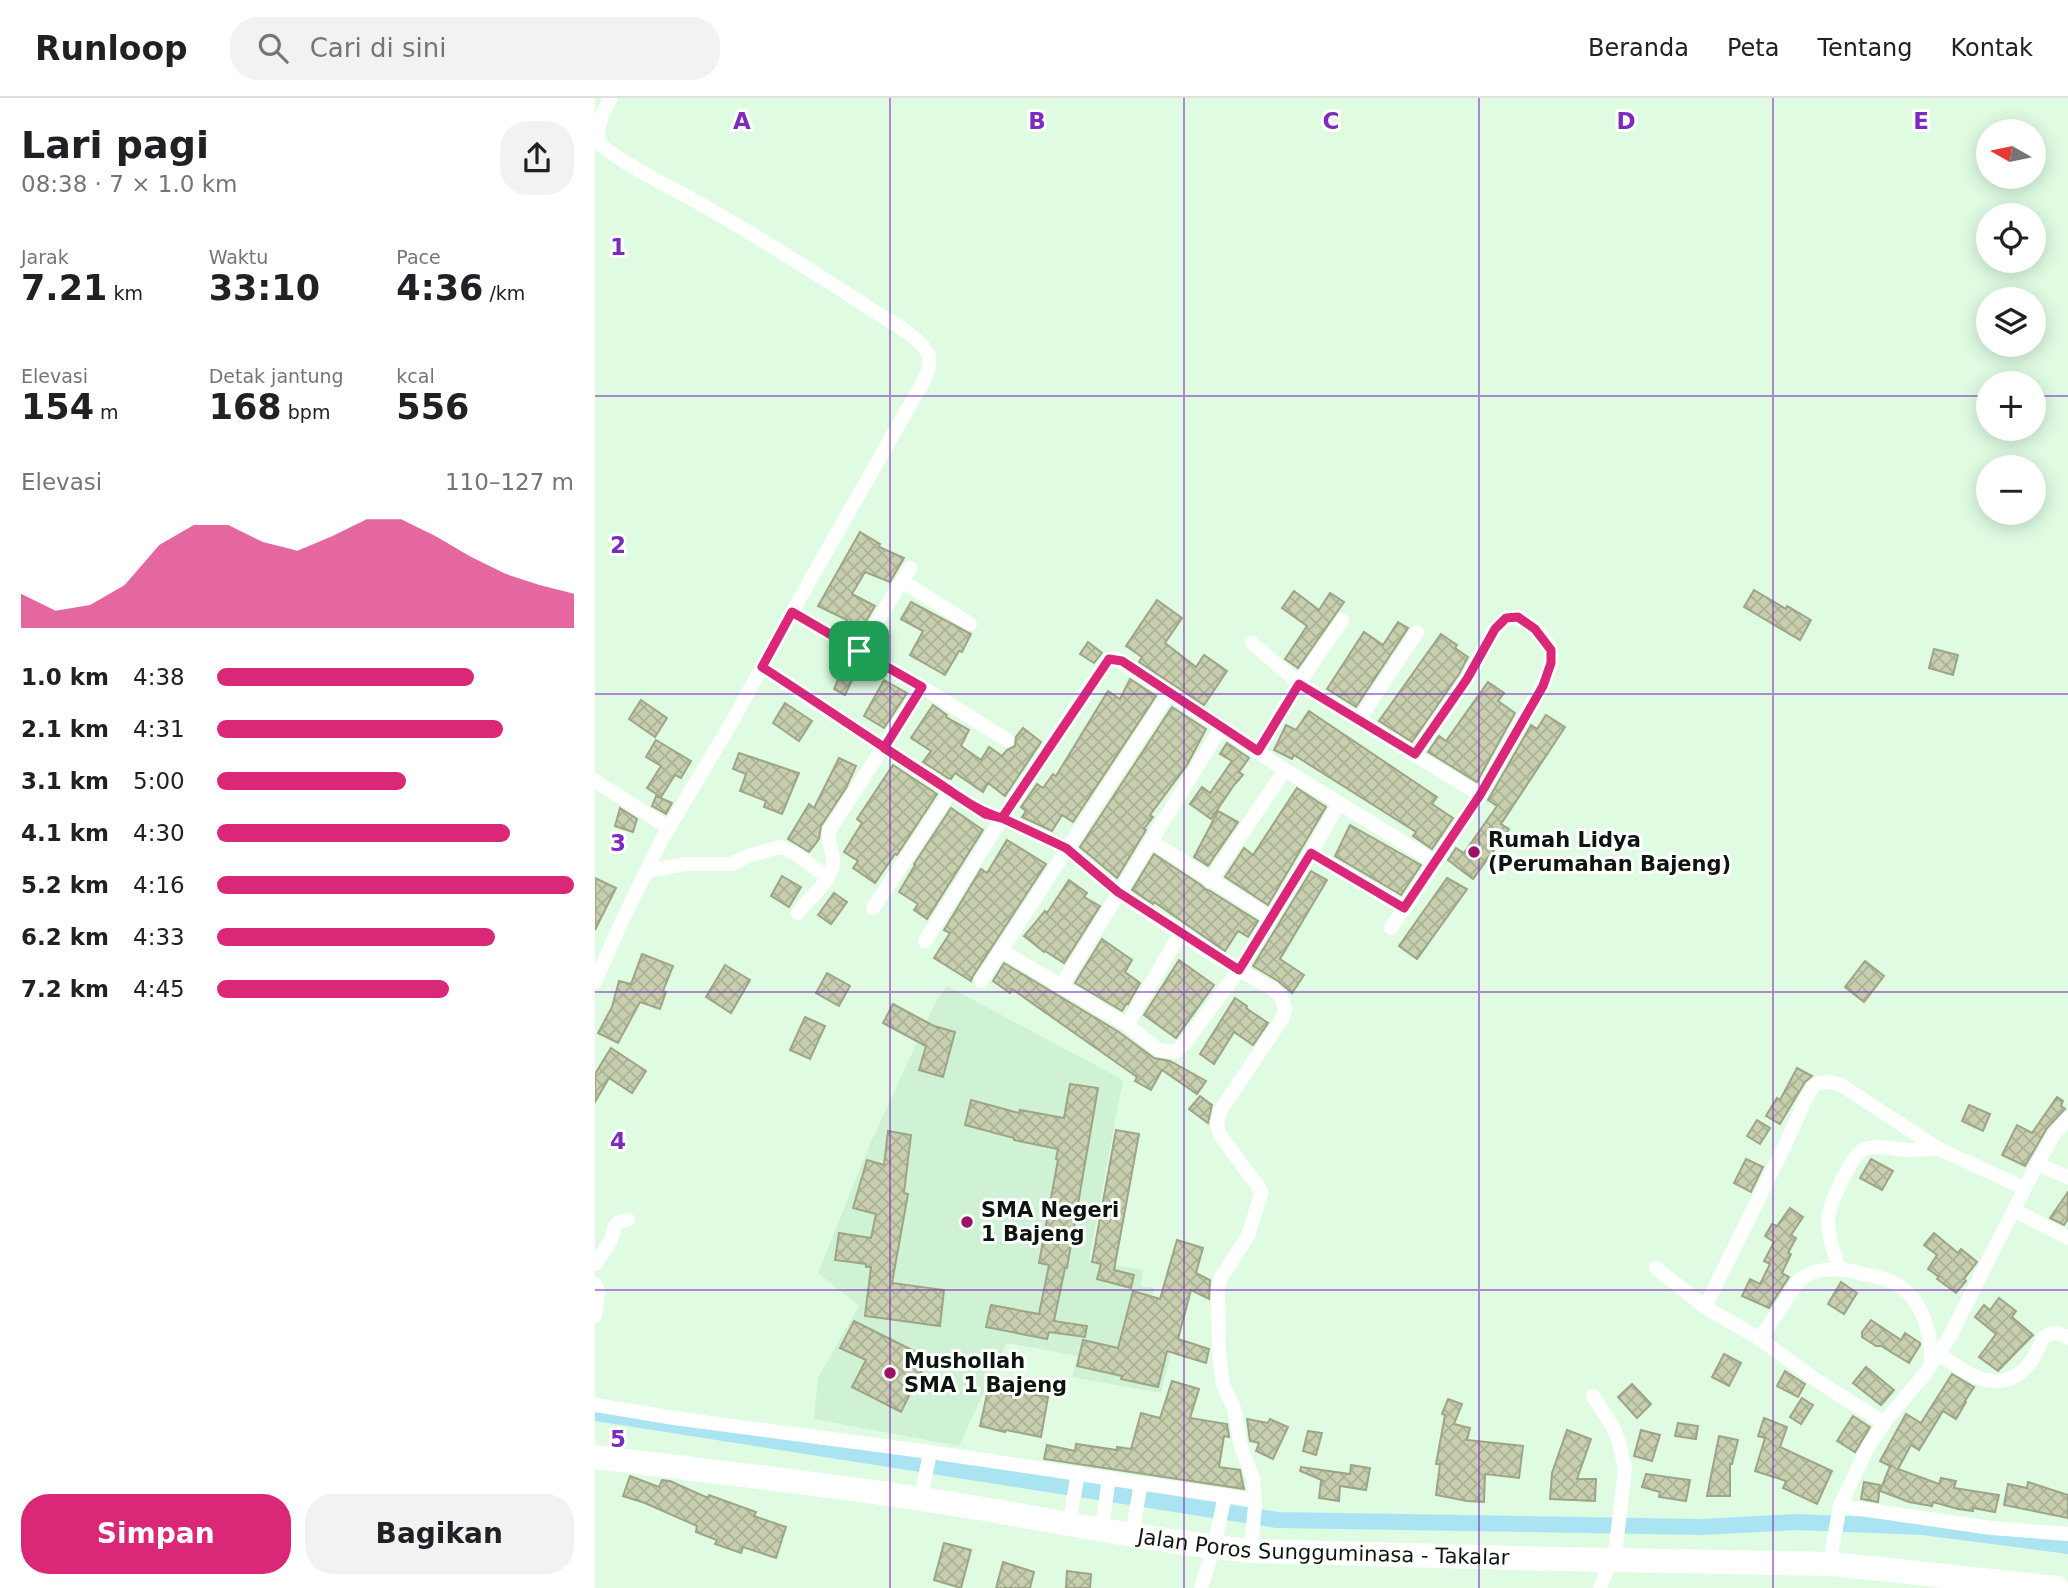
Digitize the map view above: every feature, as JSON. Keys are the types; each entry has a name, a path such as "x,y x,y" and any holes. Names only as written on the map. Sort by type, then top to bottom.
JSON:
{"highway":[{"name":"Jalan Poros Sungguminasa - Takalar","path":"595,1457 922,1492 1251,1543 1832,1556 2057,1588"}],"street":[{"path":"595,982 646,871 669,828 703,774 929,370 926,350 911,337 750,232 599,144 595,132 611,98"},
{"path":"859,651 910,568"},
{"path":"902,581 970,624"},
{"path":"792,612 1007,740"},
{"path":"1391,928 1480,795 1543,686 1551,663 1551,650 1535,629 1518,617 1506,618 1495,629 1467,679 1415,754"},
{"path":"1258,751 1342,620"},
{"path":"1359,720 1417,632"},
{"path":"1252,643 1299,684 1480,795"},
{"path":"925,941 1002,818 1109,659 1122,661 1285,770 1435,862"},
{"path":"762,667 985,814 1002,818 1066,848 1118,892 1180,934 1273,989 1281,997 1285,1010 1282,1019 1220,1111 1217,1124 1220,1135 1261,1194 1248,1236 1220,1279 1218,1290 1223,1385 1234,1408 1241,1447 1253,1478 1255,1502 1251,1543"},
{"path":"798,913 828,878 833,859 828,839 829,831 922,687"},
{"path":"981,981 1169,693"},
{"path":"1062,985 1221,728"},
{"path":"1210,881 1285,770"},
{"path":"595,781 669,828"},
{"path":"873,908 951,791"},
{"path":"1002,951 1127,1024 1160,1050 1175,1052 1185,1044 1239,970 1339,803"},
{"path":"1151,841 1271,918"},
{"path":"646,871 685,864 732,864 747,856 781,848 796,854 828,878"},
{"path":"1311,853 1404,908"},
{"path":"1127,1024 1180,934"},
{"path":"1705,1307 1805,1100 1819,1083 1841,1085 1939,1149 2024,1188"},
{"path":"1832,1556 1838,1511 1868,1447 1884,1423 1935,1361 2037,1164 2055,1133 2068,1118"},
{"path":"1839,1269 1827,1220 1830,1204 1853,1160 1863,1150 1876,1147 1939,1149"},
{"path":"2037,1164 2068,1177"},
{"path":"2014,1210 2068,1238"},
{"path":"595,1264 611,1240 615,1226 628,1220"},
{"path":"1655,1268 1705,1307 1760,1339 1884,1423"},
{"path":"1760,1339 1799,1279 1817,1271 1839,1269 1886,1279 1901,1286 1913,1297 1924,1318 1935,1361"},
{"path":"595,1283 598,1293 595,1316"},
{"path":"1935,1361 1982,1380 2009,1380 2020,1374 2028,1365 2046,1335 2060,1333 2068,1338"},
{"path":"1593,1396 1613,1427 1625,1469 1614,1553 1600,1588"},
{"path":"595,1405 1255,1502"},
{"path":"922,1492 930,1454"},
{"path":"1071,1517 1077,1476"},
{"path":"1103,1521 1109,1481"},
{"path":"1133,1524 1141,1485"},
{"path":"1201,1588 1217,1537 1225,1499"},
{"path":"1838,1511 2068,1534"}],"shaded area":[{"name":"SMA Negeri 1 Bajeng","path":"947,986 1123,1080 1089,1260 1143,1270 1141,1286 1154,1288 1142,1346 1171,1354 1161,1393 1072,1377 1078,1356 1007,1343 959,1446 814,1419 818,1378 859,1306 818,1273 870,1144 937,999"}],"building":[{"path":"860,532 880,544 879,547 904,558 890,582 865,572 852,594 875,606 857,636 843,629 847,620 818,606"},
{"path":"1754,590 1811,620 1800,640 1744,607"},
{"path":"1294,591 1319,610 1330,593 1344,602 1298,668 1285,659 1307,626 1282,608"},
{"path":"1157,600 1182,618 1165,643 1196,667 1204,655 1227,671 1204,705 1139,662 1142,657 1126,646"},
{"path":"911,602 971,634 945,675 910,655 923,631 901,619"},
{"path":"1398,622 1408,628 1356,707 1327,689 1364,632 1383,645"},
{"path":"1441,634 1468,657 1412,742 1379,721"},
{"path":"1088,642 1102,653 1094,663 1080,654"},
{"path":"1934,649 1958,655 1953,675 1929,668"},
{"path":"842,670 854,676 845,695 834,689"},
{"path":"1130,679 1156,696 1073,822 1062,815 1052,831 1022,817 1026,811 1021,807 1037,784 1043,788 1053,774 1056,776 1108,691 1120,699"},
{"path":"884,680 907,693 884,728 864,716"},
{"path":"1488,682 1504,693 1498,701 1515,713 1477,782 1428,752 1439,736 1446,741"},
{"path":"641,700 667,718 655,737 629,719"},
{"path":"785,703 812,721 799,741 773,723"},
{"path":"933,705 947,715 946,717 969,730 961,746 981,760 989,747 1002,756 1015,746 1016,737 1023,728 1041,742 1005,796 988,783 983,792 955,773 951,779 948,778 923,762 931,751 911,738"},
{"path":"1172,707 1206,729 1187,765 1150,815 1153,817 1117,878 1080,847"},
{"path":"1309,711 1437,797 1432,804 1453,818 1432,849 1413,836 1416,832 1294,755 1292,759 1274,750 1286,725 1296,730"},
{"path":"1546,715 1565,727 1501,824 1509,829 1473,879 1448,860 1456,848 1464,853 1497,806 1488,800 1531,725 1537,729"},
{"path":"656,740 691,761 681,778 675,775 661,797 647,788 661,766 646,757"},
{"path":"1227,743 1249,758 1239,772 1243,775 1211,819 1190,804 1202,787 1210,793 1232,761 1220,754"},
{"path":"739,753 799,773 782,814 764,807 766,801 740,791 746,774 733,769"},
{"path":"839,758 856,766 846,788 821,826 819,839 809,852 788,839 809,804 814,808"},
{"path":"893,765 937,794 875,883 853,868 858,861 844,852 862,823 857,819"},
{"path":"1297,788 1326,807 1268,905 1225,877 1244,848 1253,855"},
{"path":"656,796 672,803 666,814 652,806"},
{"path":"620,808 637,819 633,832 615,826"},
{"path":"951,808 983,830 927,919 914,910 918,904 899,892"},
{"path":"1218,811 1238,822 1208,866 1194,857"},
{"path":"1350,825 1421,865 1401,895 1335,856"},
{"path":"1007,840 1046,864 971,981 934,958 950,933 944,930 981,869 987,873"},
{"path":"1154,854 1258,921 1248,937 1238,931 1225,951 1132,890"},
{"path":"1311,871 1327,880 1280,959 1304,975 1292,993 1253,966"},
{"path":"782,876 801,887 789,907 771,896"},
{"path":"595,878 616,888 595,930"},
{"path":"1447,878 1467,889 1417,959 1399,946"},
{"path":"1069,880 1087,893 1084,897 1100,906 1064,963 1024,936 1045,911 1047,913"},
{"path":"834,893 847,902 831,924 818,915"},
{"path":"1102,939 1132,960 1125,972 1140,983 1122,1011 1075,983"},
{"path":"642,954 673,966 663,991 666,992 660,1009 640,1002 618,1043 598,1033 612,1007 619,981 631,984"},
{"path":"1179,960 1214,985 1176,1038 1144,1015"},
{"path":"1865,961 1884,976 1864,1002 1845,987"},
{"path":"1004,963 1119,1032 1154,1058 1170,1061 1206,1081 1197,1094 1162,1070 1151,1090 1135,1081 1137,1077 1012,989 1010,993 993,981"},
{"path":"725,965 750,980 731,1013 706,997"},
{"path":"827,973 850,986 839,1006 816,993"},
{"path":"1235,998 1268,1023 1253,1045 1234,1032 1214,1064 1200,1054"},
{"path":"893,1004 934,1026 955,1032 943,1077 919,1070 926,1046 883,1023"},
{"path":"805,1017 825,1026 810,1059 790,1050"},
{"path":"611,1048 646,1071 632,1093 609,1078 595,1102 595,1074"},
{"path":"1797,1068 1812,1076 1805,1082 1780,1124 1766,1116 1777,1098 1780,1100"},
{"path":"1070,1084 1098,1088 1067,1268 1054,1321 1087,1326 1085,1337 1049,1332 1047,1339 986,1327 991,1305 1039,1314 1049,1265 1039,1263 1058,1149 1014,1140 965,1125 971,1100 1019,1113 1020,1110 1064,1118"},
{"path":"1200,1096 1212,1105 1208,1123 1189,1109"},
{"path":"2057,1097 2063,1101 2061,1106 2065,1109 2047,1128 2025,1166 2002,1155 2017,1125 2032,1133"},
{"path":"1969,1105 1990,1114 1983,1131 1962,1121"},
{"path":"1757,1120 1770,1128 1760,1144 1747,1136"},
{"path":"1116,1130 1139,1134 1114,1270 1134,1275 1131,1288 1097,1279 1101,1264 1092,1262"},
{"path":"888,1131 911,1135 904,1193 908,1194 892,1283 944,1290 940,1326 865,1316 871,1267 835,1260 839,1233 871,1238 876,1214 853,1208 867,1160 884,1165"},
{"path":"1746,1159 1763,1167 1751,1192 1734,1183"},
{"path":"1871,1159 1893,1171 1882,1190 1860,1178"},
{"path":"2068,1192 2068,1219 2064,1225 2050,1218"},
{"path":"1790,1208 1803,1217 1791,1235 1796,1238 1782,1273 1789,1277 1769,1308 1742,1296 1750,1279 1760,1284 1770,1264 1764,1261 1774,1242 1765,1236 1772,1224 1777,1226"},
{"path":"1934,1233 1958,1253 1961,1249 1977,1262 1956,1293 1928,1269 1937,1255 1924,1245"},
{"path":"1177,1240 1203,1248 1196,1273 1210,1280 1209,1299 1191,1290 1178,1339 1209,1349 1206,1363 1167,1351 1158,1387 1077,1366 1083,1340 1118,1348 1133,1291 1160,1299"},
{"path":"1841,1282 1857,1293 1844,1314 1828,1304"},
{"path":"1999,1298 2016,1311 2012,1317 2033,1335 1998,1371 1979,1357 1996,1334 1975,1317 1984,1305 1990,1310"},
{"path":"1871,1320 1901,1340 1905,1333 1920,1343 1909,1363 1862,1337 1862,1332"},
{"name":"Mushollah SMA 1 Bajeng","path":"854,1321 928,1358 901,1412 852,1387 866,1360 840,1348"},
{"path":"1724,1354 1741,1363 1729,1386 1712,1377"},
{"path":"1866,1367 1894,1390 1881,1405 1853,1383"},
{"path":"1785,1371 1805,1384 1798,1397 1777,1386"},
{"path":"1952,1374 1974,1387 1956,1419 1943,1411 1919,1450 1911,1445 1898,1469 1939,1484 1941,1478 1956,1481 1954,1488 1999,1495 1995,1512 1973,1508 1973,1511 1958,1509 1933,1502 1932,1506 1909,1502 1880,1491 1890,1466 1880,1461 1906,1414 1921,1423"},
{"path":"1172,1381 1199,1389 1190,1418 1227,1424 1229,1437 1224,1436 1219,1467 1240,1470 1244,1489 1044,1459 1047,1445 1075,1451 1076,1444 1117,1450 1117,1447 1131,1449 1141,1413 1160,1418"},
{"path":"1632,1384 1651,1404 1637,1418 1618,1397"},
{"path":"988,1390 1018,1397 1019,1392 1048,1397 1041,1437 980,1426"},
{"path":"1802,1398 1813,1405 1801,1424 1790,1417"},
{"path":"1448,1399 1462,1404 1454,1424 1470,1428 1467,1440 1523,1446 1519,1478 1485,1474 1484,1502 1436,1495 1440,1464 1436,1464 1445,1415 1442,1414"},
{"path":"1853,1416 1870,1427 1855,1452 1837,1441"},
{"path":"1764,1418 1787,1427 1780,1447 1832,1471 1817,1504 1783,1488 1786,1481 1755,1471 1765,1438 1758,1436"},
{"path":"1247,1419 1268,1423 1270,1419 1288,1427 1273,1459 1256,1451 1259,1443 1250,1441"},
{"path":"1678,1423 1698,1426 1696,1439 1675,1436"},
{"path":"1567,1430 1591,1439 1577,1479 1596,1479 1595,1501 1550,1499 1552,1473"},
{"path":"1641,1430 1660,1435 1652,1461 1634,1456"},
{"path":"1308,1431 1322,1433 1316,1455 1303,1451"},
{"path":"1719,1436 1738,1440 1730,1464 1730,1496 1707,1496"},
{"path":"1351,1465 1370,1468 1366,1490 1340,1486 1339,1501 1319,1498 1321,1481 1324,1481 1300,1471 1301,1467 1350,1474"},
{"path":"1646,1474 1690,1480 1686,1501 1659,1497 1660,1492 1642,1487"},
{"path":"630,1476 659,1487 662,1480 670,1481 708,1498 709,1495 756,1512 754,1516 786,1527 776,1558 743,1547 741,1553 715,1544 717,1540 696,1532 697,1526 623,1496"},
{"path":"1864,1482 1880,1485 1878,1502 1861,1499"},
{"path":"2028,1482 2068,1495 2068,1518 2004,1505 2008,1484 2027,1488"},
{"path":"944,1543 971,1550 961,1588 934,1580"},
{"path":"1003,1562 1034,1572 1030,1588 996,1588"},
{"path":"1067,1571 1091,1574 1090,1588 1066,1588"}],"waterway":[{"path":"595,1413 1277,1520 1701,1527 1797,1522 1923,1527 2068,1546"}],"place":[{"name":"Rumah Lidya (Perumahan Bajeng)","path":"1474,852"},
{"name":"SMA Negeri 1 Bajeng","path":"967,1222"},
{"name":"Mushollah SMA 1 Bajeng","path":"890,1373"}],"route":[{"path":"859,651 792,612 762,667 821,705 884,748 951,791 985,814 1002,818 1109,659 1122,661 1258,751 1299,684 1415,754 1467,679 1495,629 1506,618 1518,617 1535,629 1551,650 1551,663 1543,686 1480,795 1404,908 1311,853 1239,970 1118,892 1066,848 1002,818 985,814 884,748 922,687 859,651"}]}
